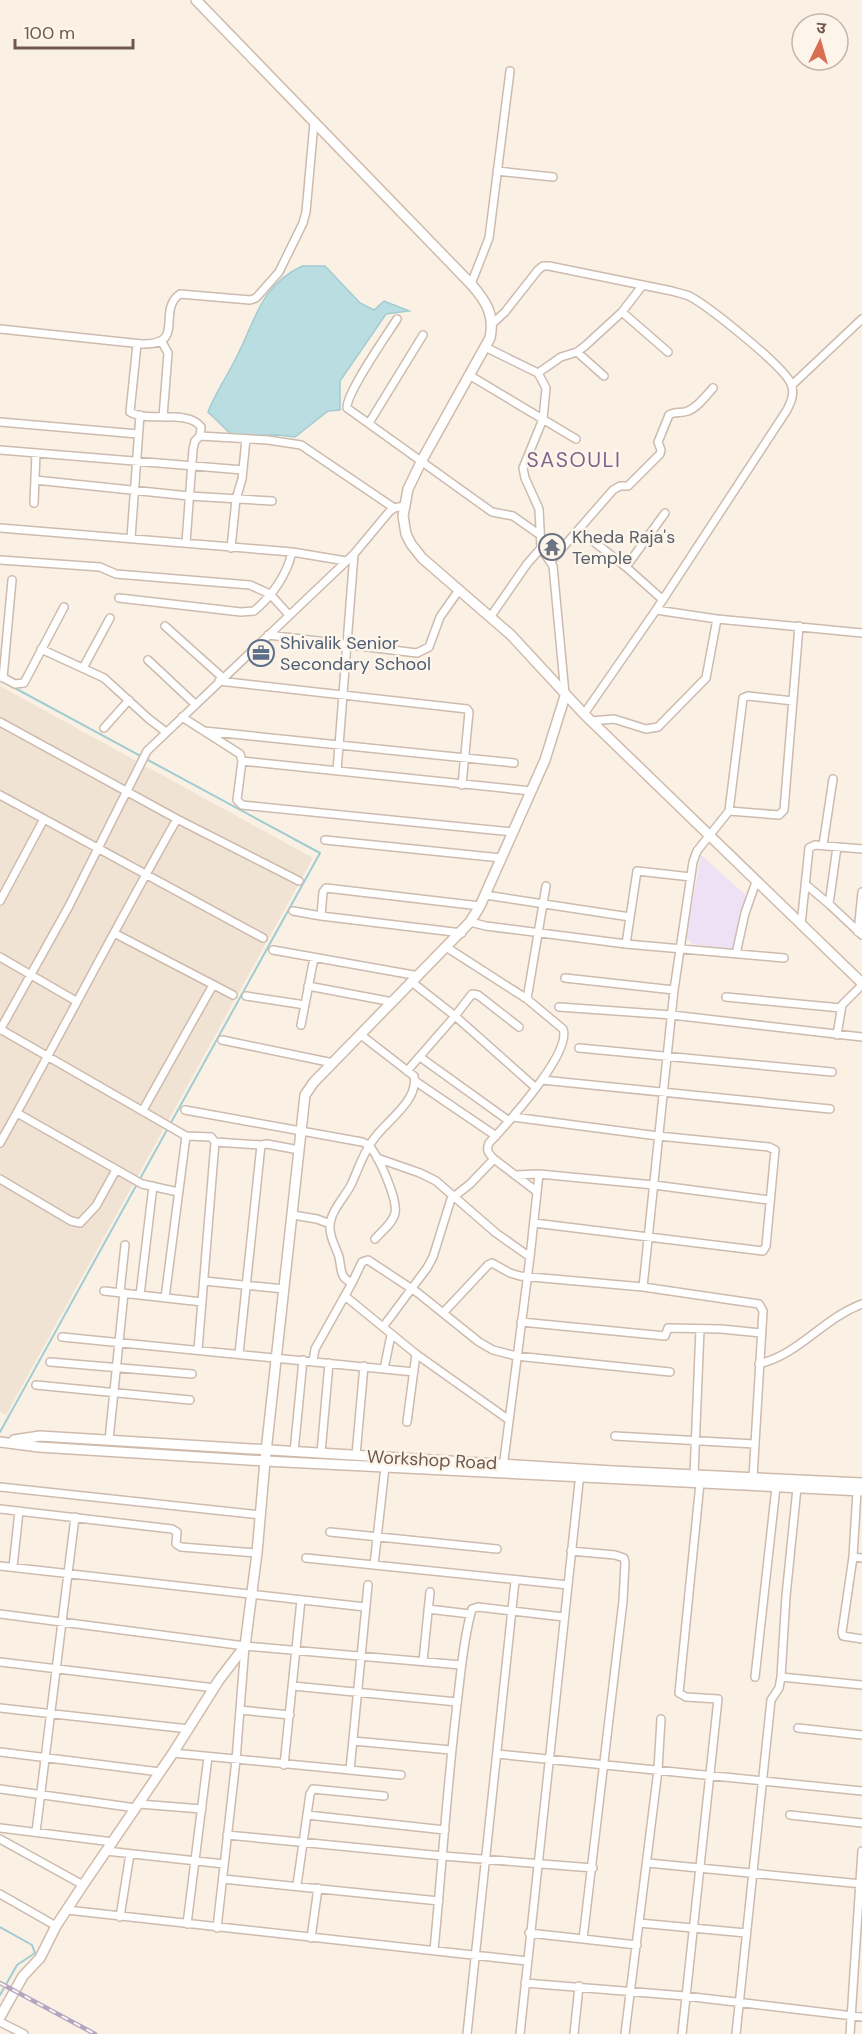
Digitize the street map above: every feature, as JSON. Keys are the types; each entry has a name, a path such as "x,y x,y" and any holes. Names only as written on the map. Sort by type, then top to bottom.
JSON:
{"main road":[{"path":"199,2 471,284 488,305 492,324 485,347 422,460 399,507 404,527 415,550 491,616 550,676 565,696 587,718 862,984"},
{"path":"0,2017 23,1976 40,1958 56,1926 245,1646 257,1553 305,1095 314,1082 462,933 470,922 480,906 545,760 565,696"},
{"name":"Workshop Road","path":"1,1442 40,1436 356,1455 503,1469"},
{"name":"Workshop Road","path":"1,1442 39,1447 265,1461 386,1467 503,1469 697,1479 797,1488 860,1488"},
{"name":"Workshop Road","path":"697,1479 753,1478 860,1488"}],"street":[{"path":"471,284 489,238 510,71"},
{"path":"0,329 137,344 162,342 166,337 173,303 177,296 186,294 255,299 279,272 305,217 314,123"},
{"path":"497,171 552,177"},
{"path":"492,324 543,266 672,291 691,297 756,346 787,376 792,385 792,399 788,410 587,718"},
{"path":"538,373 561,357 577,352 622,312 642,286"},
{"path":"622,312 668,352"},
{"path":"397,319 358,382 347,404 349,410 492,512 513,516 540,535"},
{"path":"792,385 862,319"},
{"path":"369,423 423,335"},
{"path":"162,342 168,353 163,417"},
{"path":"137,344 130,410 132,413 196,421 201,427 200,436 195,441 186,543"},
{"path":"485,347 538,373 545,383 547,393 543,419 523,468 539,509 541,548 551,561 554,572 565,696"},
{"path":"577,352 604,376"},
{"path":"469,375 576,439"},
{"path":"551,561 617,486 628,486 660,454 658,441 669,415 673,412 692,410 713,388"},
{"path":"131,538 140,415"},
{"path":"0,422 138,434"},
{"path":"198,1350 215,1142 211,1137 186,1136 0,1030 98,849 143,758 166,732 354,554 399,507 301,445 200,436"},
{"path":"231,548 246,439"},
{"path":"0,450 243,470"},
{"path":"34,503 36,453"},
{"path":"35,480 189,496 272,501"},
{"path":"626,567 665,513"},
{"path":"0,528 292,552 346,561"},
{"path":"579,530 663,600"},
{"path":"491,616 527,564 541,548"},
{"path":"119,598 246,612 256,610 286,572 292,552"},
{"path":"337,771 354,554"},
{"path":"0,560 100,567 116,574 237,583 256,587 270,594 289,615"},
{"path":"12,580 2,677 15,684 24,683 64,607"},
{"path":"268,634 346,645 422,652 429,647 440,617 459,590"},
{"path":"656,610 862,633"},
{"path":"0,614 9,615"},
{"path":"83,668 110,618"},
{"path":"587,718 614,719 646,729 658,727 706,678 717,618"},
{"path":"165,626 221,680 468,710 462,785"},
{"path":"729,811 770,815 783,813 799,626"},
{"path":"41,649 104,678 166,732"},
{"path":"148,660 195,704"},
{"path":"643,1287 679,949 697,851 729,811 743,698 748,696 794,701"},
{"path":"104,728 129,700"},
{"path":"182,717 237,750 242,761 237,802 242,805 513,832"},
{"path":"0,722 177,819 299,881"},
{"path":"202,731 514,763"},
{"path":"242,761 531,791"},
{"path":"823,845 833,780"},
{"path":"0,795 263,938"},
{"path":"0,901 45,819"},
{"path":"0,1143 177,819"},
{"path":"325,840 501,858"},
{"path":"801,926 809,848 812,845 823,845 862,849"},
{"path":"829,904 837,847"},
{"path":"626,944 638,870 691,877"},
{"path":"736,954 745,913 756,882"},
{"path":"805,884 860,934"},
{"path":"527,999 546,886"},
{"path":"321,916 322,892 326,888 480,906"},
{"path":"860,934 862,892"},
{"path":"485,895 630,916"},
{"path":"293,911 462,933"},
{"path":"470,922 482,926 626,944 784,958"},
{"path":"114,933 232,995"},
{"path":"446,947 527,999 565,1033 557,1055 542,1080 487,1147 494,1159 536,1191"},
{"path":"273,950 416,979 536,1088"},
{"path":"0,957 76,1001"},
{"path":"301,1025 314,958"},
{"path":"565,978 674,990"},
{"path":"837,1035 840,1008 862,984"},
{"path":"143,1110 213,985"},
{"path":"308,986 393,1002"},
{"path":"407,1071 455,1016 469,996 475,994 519,1027"},
{"path":"246,996 305,1005"},
{"path":"726,997 840,1008"},
{"path":"559,1007 672,1015 862,1037"},
{"path":"352,1283 341,1275 330,1224 369,1145 397,1114 411,1094 415,1081 414,1076 361,1035"},
{"path":"222,1040 333,1063"},
{"path":"579,1048 832,1072"},
{"path":"420,1057 511,1119 772,1148 775,1154 766,1246 763,1251 534,1223"},
{"path":"542,1080 663,1094 831,1109"},
{"path":"415,1081 496,1136"},
{"path":"184,1110 302,1130 369,1145 377,1158 394,1199 395,1207 392,1220 375,1239"},
{"path":"17,1113 139,1183 178,1192"},
{"path":"165,1298 186,1136"},
{"path":"215,1142 267,1144 299,1150"},
{"path":"239,1354 261,1145"},
{"path":"377,1158 429,1176 455,1195 496,1233 530,1257"},
{"path":"383,1327 433,1257 449,1203 494,1159"},
{"path":"0,1179 71,1221 80,1223 96,1206 116,1170"},
{"path":"516,1175 539,1174 654,1185 769,1200"},
{"path":"503,1469 539,1174"},
{"path":"140,1295 153,1186"},
{"path":"293,1215 330,1224"},
{"path":"109,1440 119,1342 125,1245"},
{"path":"313,1361 315,1349 362,1262 368,1260 493,1350 516,1356 670,1372"},
{"path":"444,1314 490,1264 514,1275 643,1287 759,1304 763,1311 753,1478"},
{"path":"204,1281 284,1289"},
{"path":"104,1291 202,1302"},
{"path":"345,1296 416,1354 509,1420"},
{"path":"759,1364 783,1356 833,1319 862,1304"},
{"path":"521,1322 665,1336 668,1328 761,1333"},
{"path":"682,2034 718,1699 686,1697 679,1693 697,1479 695,1440 700,1329"},
{"path":"384,1369 391,1335"},
{"path":"62,1337 414,1372"},
{"path":"407,1422 416,1354"},
{"path":"294,1452 303,1360"},
{"path":"50,1362 192,1374"},
{"path":"321,1453 329,1363"},
{"path":"356,1455 364,1366"},
{"path":"36,1385 190,1400"},
{"path":"615,1436 754,1444"},
{"path":"374,1565 386,1467"},
{"path":"520,2034 580,1473"},
{"path":"0,1487 261,1515"},
{"path":"755,1677 776,1487"},
{"path":"736,2034 771,1700 779,1688 781,1677 786,1596 797,1488"},
{"path":"860,1488 858,1528 842,1632 843,1636 862,1639"},
{"path":"0,1509 172,1529 177,1532 176,1544 181,1547 257,1553"},
{"path":"13,1567 19,1511"},
{"path":"36,1832 75,1517"},
{"path":"330,1532 497,1549"},
{"path":"572,1551 615,1554 624,1558 623,1601 583,1939"},
{"path":"853,1557 862,1558"},
{"path":"306,1558 568,1585"},
{"path":"0,1566 365,1607"},
{"path":"467,2034 515,1581"},
{"path":"350,1770 368,1585"},
{"path":"423,1661 430,1592"},
{"path":"284,1765 301,1600"},
{"path":"434,1950 451,1750 461,1665 470,1614 472,1609 478,1607 564,1617"},
{"path":"429,1609 470,1614"},
{"path":"0,1614 245,1646 461,1665"},
{"path":"217,1928 236,1760 245,1646"},
{"path":"0,1662 215,1688"},
{"path":"781,1677 862,1685"},
{"path":"293,1686 458,1702"},
{"path":"0,1708 189,1729"},
{"path":"240,1710 290,1715"},
{"path":"626,2034 648,1863 661,1719"},
{"path":"798,1728 862,1735"},
{"path":"353,1741 451,1750"},
{"path":"0,1752 160,1772"},
{"path":"173,1753 401,1775"},
{"path":"497,1754 862,1791"},
{"path":"188,1924 208,1757"},
{"path":"0,1789 137,1806 202,1809"},
{"path":"297,1885 310,1794 313,1789 384,1796"},
{"path":"307,1815 445,1830"},
{"path":"790,1815 862,1823"},
{"path":"0,1828 113,1842"},
{"path":"227,1835 593,1868"},
{"path":"0,1839 83,1886"},
{"path":"106,1851 224,1864"},
{"path":"850,2034 859,1938 862,1851"},
{"path":"120,1917 130,1854"},
{"path":"648,1863 861,1884"},
{"path":"223,1879 439,1901"},
{"path":"311,1938 318,1888"},
{"path":"0,1894 56,1926"},
{"path":"67,1910 527,1961"},
{"path":"639,1923 746,1933"},
{"path":"530,1933 637,1945"},
{"path":"525,1983 685,1996 862,2017"},
{"path":"574,2034 579,1986"},
{"path":"0,2022 24,2034"}],"shaded area":[{"path":"0,686 313,858 6,1415 0,1412"},
{"path":"701,855 749,898 733,949 692,944 686,937"}],"water":[{"path":"302,266 325,266 360,303 374,310 384,301 409,311 386,314 340,381 340,410 328,411 295,437 233,436 208,412 267,294 288,274"}],"waterway":[{"path":"0,680 320,853 0,1432"},
{"path":"0,1927 32,1945 35,1953 17,1965 0,1995"}],"railway":[{"path":"0,1983 95,2034"}],"place":[{"name":"Kheda Raja's Temple","path":"552,547"},
{"name":"Shivalik Senior Secondary School","path":"261,653"}],"district":[{"name":"SASOULI","path":"574,460"}]}
